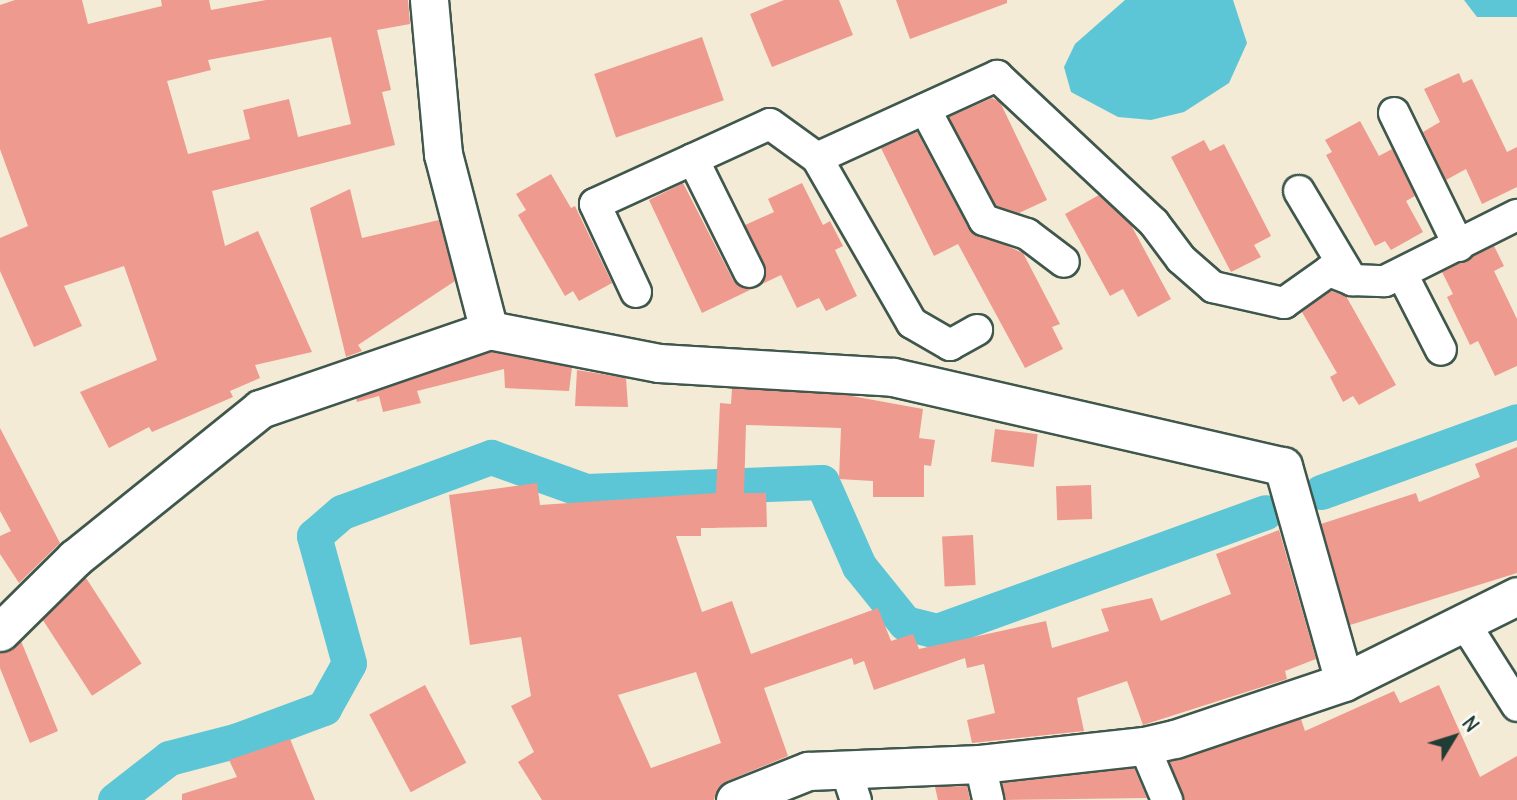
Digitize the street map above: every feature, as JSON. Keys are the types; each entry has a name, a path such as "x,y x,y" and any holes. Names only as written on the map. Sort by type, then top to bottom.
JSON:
{"street":[{"path":"429,0 443,154 489,330"},
{"path":"817,158 997,76 1154,223 1181,259 1213,288 1284,303 1329,271 1352,280 1385,281 1517,215"},
{"path":"925,109 984,220 1027,234 1064,261"},
{"path":"1394,113 1459,246"},
{"path":"636,292 596,204 770,124 817,158 912,323 950,345 977,330"},
{"path":"693,159 748,272"},
{"path":"1299,191 1352,280"},
{"path":"1402,274 1441,350"},
{"path":"0,632 75,558 260,408 489,330 659,363 893,377 1283,466 1344,682"},
{"path":"734,800 808,771 851,785 980,765 1144,746 1344,682 1517,596"},
{"path":"1465,624 1517,706"},
{"path":"1144,746 1167,800"},
{"path":"980,765 988,800"}],"water":[{"path":"1125,0 1233,0 1247,43 1229,83 1184,112 1151,120 1118,117 1071,92 1064,67 1075,44"},
{"path":"1464,0 1517,0 1517,17 1477,17"}],"building":[{"path":"15,0 82,0 88,24 162,6 161,0 209,0 211,10 266,0 408,0 410,24 377,30 391,90 382,92 395,145 212,191 225,246 258,231 312,352 255,365 260,378 230,391 233,397 152,432 149,427 109,448 80,392 157,360 124,266 64,286 82,326 34,347 0,271 0,238 28,226 0,149 0,5","holes":["331,37 351,124 298,137 289,99 243,110 250,139 188,154 167,81 211,70 208,60"]},
{"path":"784,0 839,0 853,35 772,67 750,14"},
{"path":"896,0 1007,0 1007,3 910,39"},
{"path":"702,37 724,100 616,137 594,74"},
{"path":"1459,73 1463,83 1472,79 1507,152 1517,147 1517,187 1482,204 1466,169 1446,180 1423,132 1440,122 1424,89"},
{"path":"992,98 1000,102 1047,200 1019,213 996,206 949,117"},
{"path":"1360,121 1379,156 1392,149 1415,196 1406,201 1423,232 1391,250 1385,241 1375,246 1326,155 1332,152 1325,140"},
{"path":"917,132 969,229 1023,253 1060,324 1052,327 1063,349 1025,368 958,244 934,256 881,148"},
{"path":"1204,140 1210,151 1224,144 1271,236 1254,245 1261,257 1231,272 1171,157"},
{"path":"551,174 571,208 575,206 612,283 579,301 573,291 565,296 518,215 526,210 516,194"},
{"path":"683,183 733,280 740,287 752,289 702,313 649,200"},
{"path":"802,183 823,225 830,221 843,246 835,250 857,296 826,311 819,298 797,308 781,275 760,285 766,274 765,265 745,225 774,212 768,199"},
{"path":"350,189 362,238 439,220 455,281 358,345 362,351 346,357 310,208"},
{"path":"1099,195 1131,225 1171,299 1138,317 1123,289 1110,296 1065,214"},
{"path":"1494,246 1504,266 1494,271 1517,319 1517,366 1495,376 1478,341 1470,345 1447,297 1453,294 1442,272"},
{"path":"1331,291 1346,296 1396,385 1359,405 1353,396 1343,402 1330,377 1337,373 1302,312"},
{"path":"491,352 572,367 569,391 505,388 504,369 417,391 421,403 383,412 379,396 357,402 356,398"},
{"path":"577,370 626,378 628,407 575,406"},
{"path":"732,388 846,395 923,409 919,438 935,440 931,466 924,465 924,497 873,497 873,481 839,479 841,428 746,425 744,493 766,493 767,527 701,528 701,536 676,536 702,612 732,601 751,654 878,608 891,641 913,634 919,649 1046,621 1052,648 1109,631 1101,609 1152,598 1161,621 1231,594 1216,554 1279,530 1316,659 1285,671 1287,679 1143,725 1127,681 1077,698 1084,731 972,743 967,720 995,713 984,664 967,668 965,658 874,690 864,661 854,665 852,658 764,688 788,756 727,781 718,788 714,800 542,800 518,762 534,752 511,706 531,696 521,637 470,645 449,495 537,483 540,505 716,493 720,403 731,404","holes":["696,672 721,743 651,768 618,695"]},
{"path":"0,428 60,543 19,583 0,554 0,536 11,531 0,511"},
{"path":"995,429 1038,434 1034,467 991,462"},
{"path":"1517,447 1517,573 1350,625 1321,524 1416,493 1419,502 1480,477 1475,464"},
{"path":"1091,485 1092,519 1057,520 1056,486"},
{"path":"973,535 976,585 945,587 942,537"},
{"path":"86,578 142,664 92,696 37,610"},
{"path":"21,641 58,731 30,743 0,668 0,652"},
{"path":"425,685 466,763 411,792 369,715"},
{"path":"1439,685 1480,777 1517,756 1517,800 1184,800 1170,762 1301,719 1305,731 1394,691 1400,703"},
{"path":"290,739 315,800 182,800 182,794 237,777 229,760"},
{"path":"1134,768 1147,798 1005,800 1002,783"},
{"path":"967,786 970,800 938,800 935,787"}],"waterway":[{"path":"1321,492 1517,421"},
{"path":"115,800 169,758 238,740 324,708 349,663 314,536 342,512 491,457 586,491 822,482 859,566 905,623 937,631 1265,512"}]}
